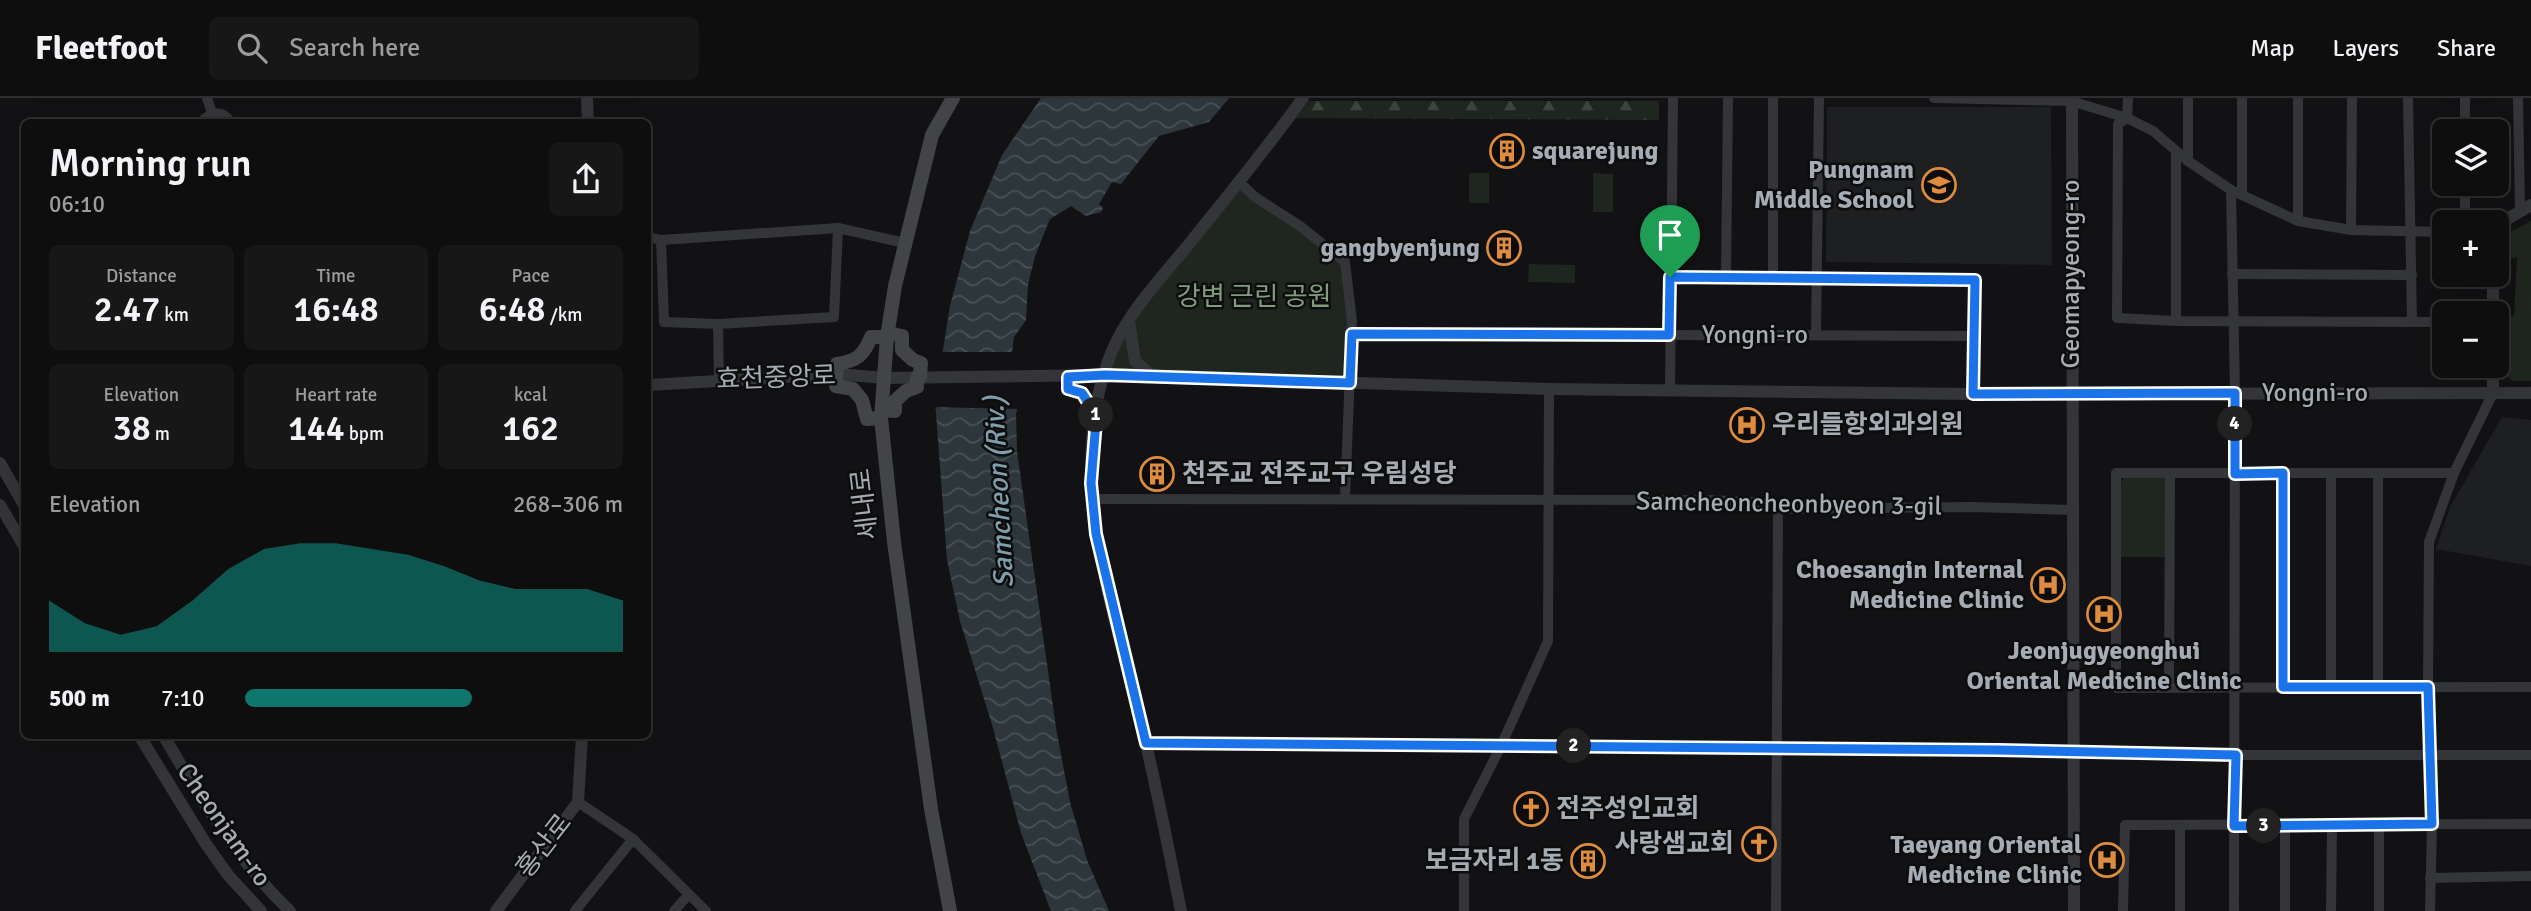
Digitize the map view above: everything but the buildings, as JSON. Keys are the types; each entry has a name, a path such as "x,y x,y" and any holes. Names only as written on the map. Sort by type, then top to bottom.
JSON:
{"main road":[{"name":"세내로","path":"950,911 931,809 894,542 882,414 887,335 895,286 932,135 953,98"},
{"path":"887,335 902,336 902,350 921,363 914,377 917,387 895,401 895,411 867,419 862,400 853,389 836,386 837,364 852,362 865,352 871,337 887,335"}],"street":[{"path":"208,98 212,114"},
{"path":"587,98 588,119"},
{"path":"1181,911 1146,743 1096,534 1091,499 1094,408 1102,375 1129,321 1303,98"},
{"path":"1670,390 1673,98"},
{"path":"1726,278 1728,98"},
{"path":"1773,98 1773,278"},
{"path":"1816,335 1819,98"},
{"path":"1934,98 2071,100 2127,118 2153,131 2176,152 2231,190 2298,221 2351,230 2432,232"},
{"path":"2127,118 2129,98"},
{"path":"2188,98 2188,161"},
{"path":"2242,98 2242,195"},
{"path":"2351,230 2352,98"},
{"path":"2408,98 2412,322"},
{"path":"2465,98 2465,119"},
{"path":"2509,218 2526,208 2518,98"},
{"name":"Geomapyeong-ro","path":"2071,100 2074,911"},
{"path":"2298,103 2298,221"},
{"path":"206,119 212,114 222,114 227,119"},
{"path":"2127,118 2118,124 2117,318 2176,321 2432,322"},
{"path":"2176,152 2176,321"},
{"path":"1239,182 1255,197 1300,226 1345,262 1352,334 1345,498"},
{"path":"2231,190 2235,393 2234,906"},
{"path":"661,240 664,322 718,324 835,317 838,229"},
{"path":"651,238 661,240 838,229 905,243"},
{"path":"2232,275 2412,275"},
{"path":"1670,277 1975,280 1973,394"},
{"path":"1129,321 1135,361 1153,377"},
{"path":"718,324 719,380"},
{"name":"Yongni-ro","path":"1352,334 1974,335"},
{"name":"효천중앙로","path":"651,385 836,374 884,378 1068,377"},
{"name":"Yongni-ro","path":"1068,377 1102,375 1549,389 1973,394 2531,393"},
{"path":"1068,377 1068,389 1082,393 1094,408"},
{"path":"2430,911 2430,542 2454,473 2493,393 2493,378"},
{"path":"1464,911 1464,818 1501,746 1548,641 1549,389"},
{"path":"0,463 21,500"},
{"path":"2454,473 2116,473 2116,688 2531,687"},
{"path":"2169,687 2170,473"},
{"path":"2283,473 2283,687"},
{"path":"2331,473 2332,687"},
{"path":"2378,473 2378,687"},
{"name":"Samcheoncheonbyeon 3-gil","path":"1091,499 1549,499 1743,502 1778,509 1973,507 2071,510"},
{"path":"0,505 21,537"},
{"path":"1776,911 1778,509"},
{"name":"Cheonjam-ro","path":"141,739 205,844 228,875 261,911"},
{"name":"Cheonjam-ro","path":"165,739 215,820 276,898 290,911"},
{"name":"홍산로","path":"496,911 578,803 582,739"},
{"path":"1146,743 2074,751 2236,755 2531,755"},
{"path":"578,803 634,839 706,911"},
{"path":"2124,906 2125,825 2531,824"},
{"path":"2379,825 2379,907"},
{"path":"2180,826 2180,906"},
{"path":"2286,826 2286,908"},
{"path":"2332,826 2332,908"},
{"path":"575,911 634,839"},
{"path":"2430,878 2531,876"},
{"path":"674,911 689,894"}],"shaded area":[{"name":"Pungnam Middle School","path":"1827,107 2051,107 2052,265 1826,262"},
{"path":"2502,417 2531,420 2531,566 2436,549 2450,507"}],"green space":[{"path":"1309,101 1659,101 1659,120 1296,118"},
{"path":"1469,173 1489,173 1489,203 1469,203"},
{"path":"1593,173 1613,174 1613,212 1593,212"},
{"name":"강변 근린 공원","path":"1239,182 1345,262 1351,309 1350,383 1105,375 1123,331"},
{"path":"2531,221 2531,381 2513,381 2509,378 2509,316 2514,316 2517,258 2509,258 2509,233"},
{"path":"1529,264 1575,265 1575,283 1528,282"},
{"path":"2126,476 2163,476 2167,480 2167,557 2120,557 2120,483"}],"water":[{"name":"Samcheon (Riv.)","path":"1041,98 1229,98 1209,122 1159,136 1121,184 1112,182 1099,204 1103,208 1101,212 1086,216 1071,206 1050,219 1035,256 1028,285 1026,320 1014,337 1012,353 1025,377 1016,414 1017,451 1056,728 1070,802 1087,860 1109,911 1051,911 1021,833 993,728 960,621 947,560 935,400 950,306 970,231 1002,155"}],"pier":[{"path":"939,352 1015,352 1029,376 1021,409 932,407"}],"place":[{"name":"squarejung","path":"1507,151"},
{"name":"Pungnam Middle School","path":"1939,185"},
{"name":"gangbyenjung","path":"1504,248"},
{"name":"우리들항외과의원","path":"1747,425"},
{"name":"천주교 전주교구 우림성당","path":"1157,474"},
{"name":"Choesangin Internal Medicine Clinic","path":"2048,585"},
{"name":"Jeonjugyeonghui Oriental Medicine Clinic","path":"2104,614"},
{"name":"전주성인교회","path":"1531,809"},
{"name":"사랑샘교회","path":"1759,844"},
{"name":"Taeyang Oriental Medicine Clinic","path":"2107,860"},
{"name":"보금자리 1동","path":"1588,861"}],"route":[{"path":"1670,277 1975,280 1973,394 2235,393 2235,474 2283,473 2283,687 2428,687 2432,824 2234,826 2236,755 1998,750 1146,743 1096,534 1091,483 1097,409 1091,407 1082,393 1068,389 1068,377 1105,375 1350,383 1352,334 1669,335 1670,277"}]}
